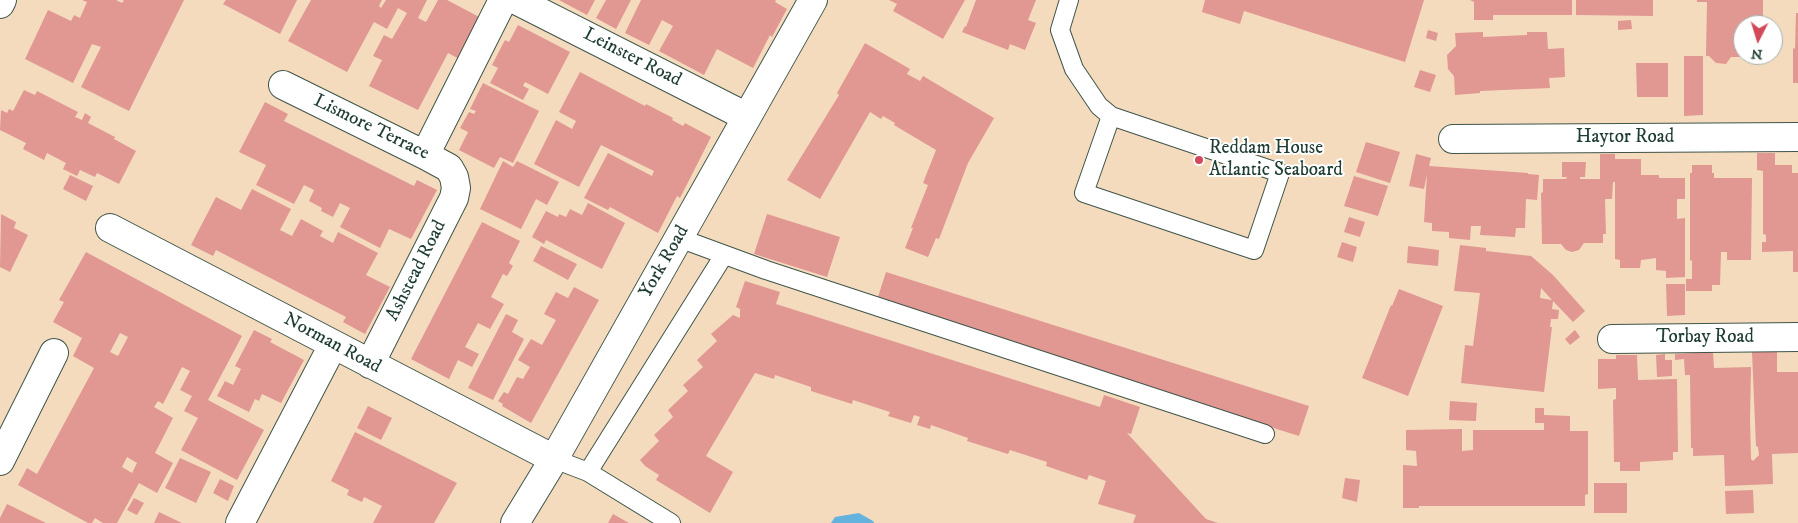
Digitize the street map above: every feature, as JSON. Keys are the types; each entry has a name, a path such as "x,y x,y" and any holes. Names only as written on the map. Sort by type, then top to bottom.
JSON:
{"street":[{"path":"0,4 2,0"},
{"path":"425,155 503,0"},
{"name":"Leinster Road","path":"516,0 747,117"},
{"name":"York Road","path":"515,523 554,459 813,0"},
{"name":"Lismore Terrace","path":"283,85 425,155 449,168 454,177"},
{"name":"Haytor Road","path":"1453,139 1798,137"},
{"name":"Ashstead Road","path":"370,364 454,198 456,188 454,177"},
{"name":"Norman Road","path":"110,228 554,459"},
{"name":"Torbay Road","path":"1612,339 1798,337"},
{"path":"240,523 333,345"},
{"path":"0,461 54,353"}],"lane":[{"path":"1069,0 1060,30 1074,69 1099,106 1111,116 1280,173 1254,250 1084,193 1111,116"},
{"path":"679,238 724,255 1265,434"},
{"path":"588,472 724,255"},
{"path":"554,459 588,472 671,523"}],"water":[{"path":"859,513 874,523 831,523 835,517"}],"building":[{"path":"82,0 116,0 122,3 124,0 184,0 129,111 81,87 101,47 92,44 73,83 25,59 48,10 71,21 74,15 80,18 87,2"},
{"path":"226,0 297,0 280,34 223,4"},
{"path":"311,0 382,0 379,6 381,8 386,0 427,0 418,18 426,22 438,0 447,0 483,19 461,60 448,53 418,110 369,86 382,60 373,56 384,35 392,39 407,13 398,8 387,29 374,22 347,72 288,41"},
{"path":"559,0 595,0 587,15"},
{"path":"606,0 631,0 616,29 596,18"},
{"path":"641,0 776,0 775,2 787,9 772,37 770,35 753,68 717,49 704,75 659,51 673,26 662,20 649,45 625,33"},
{"path":"889,0 965,0 943,39 893,11 897,4"},
{"path":"976,0 1036,0 1028,20 1036,23 1025,50 1010,44 1008,50 962,32 966,27"},
{"path":"1205,0 1424,0 1405,62 1244,11 1240,24 1202,12"},
{"path":"1470,0 1572,0 1572,15 1493,15 1493,20 1474,20 1474,2"},
{"path":"1576,0 1653,0 1653,16 1576,15"},
{"path":"1697,0 1763,0 1763,15 1733,15 1733,57 1726,64 1716,63 1709,56 1706,56 1707,2 1697,2"},
{"path":"1796,13 1798,13 1798,83 1793,83 1793,48 1795,49"},
{"path":"1631,20 1632,29 1618,30 1618,21"},
{"path":"518,25 570,52 548,94 525,82 523,86 529,89 523,100 490,83 498,68 492,65 505,40 509,42"},
{"path":"1428,30 1438,33 1436,41 1426,38"},
{"path":"1483,32 1483,37 1527,35 1527,32 1547,32 1548,49 1564,48 1565,77 1549,78 1550,88 1480,91 1480,93 1455,95 1454,76 1448,69 1447,55 1456,46 1455,33"},
{"path":"865,43 910,69 907,74 920,81 923,76 994,118 968,163 939,239 936,238 928,257 905,248 928,185 923,183 936,150 894,125 895,123 883,116 881,119 870,112 820,199 787,180 839,95 837,93"},
{"path":"1684,56 1703,56 1703,115 1684,116"},
{"path":"1636,63 1668,63 1668,97 1637,97"},
{"path":"1420,70 1436,75 1430,92 1414,87"},
{"path":"580,72 645,106 646,104 673,118 672,120 683,126 685,123 711,137 680,198 677,196 658,233 610,207 608,210 584,198 608,153 652,176 654,171 601,145 579,187 534,164 556,120 572,129 576,121 559,112"},
{"path":"483,83 539,111 513,163 500,157 494,168 459,150 468,132 460,128 469,112 474,114 476,111 470,109"},
{"path":"24,90 35,95 37,91 78,112 75,117 82,120 85,113 91,117 88,123 115,137 114,139 136,151 119,184 97,173 95,177 80,170 77,176 63,169 66,163 47,153 44,160 23,149 26,143 0,130 1,110 7,113 9,109 13,111"},
{"path":"265,102 288,114 284,121 414,186 417,180 437,190 411,239 389,229 380,248 340,227 350,208 340,203 333,217 321,211 322,208 309,201 314,190 304,185 294,204 256,185 266,165 239,152"},
{"path":"1366,142 1400,152 1390,183 1356,172"},
{"path":"1757,153 1775,153 1775,165 1792,165 1792,173 1798,173 1798,272 1793,272 1793,251 1762,252 1762,242 1766,242 1766,235 1763,234 1763,171 1757,170"},
{"path":"1416,154 1431,158 1429,166 1539,175 1537,200 1526,199 1525,228 1516,228 1515,237 1480,235 1481,226 1471,226 1470,240 1449,238 1449,232 1432,231 1432,223 1424,222 1427,174 1424,189 1409,186"},
{"path":"1600,154 1615,154 1615,159 1641,159 1641,175 1659,175 1659,178 1685,178 1685,199 1677,199 1677,219 1685,218 1685,277 1666,278 1666,271 1656,270 1656,258 1641,260 1640,268 1620,268 1620,260 1615,259 1615,182 1613,182 1612,199 1605,199 1606,234 1603,234 1603,243 1584,243 1579,250 1572,252 1566,250 1561,244 1542,244 1541,193 1543,192 1543,179 1566,179 1567,177 1562,177 1562,162 1586,162 1585,177 1580,177 1580,179 1600,179"},
{"path":"503,161 513,167 517,161 559,182 547,205 536,199 521,229 480,209"},
{"path":"1692,165 1712,165 1714,178 1752,178 1751,260 1727,260 1727,252 1721,252 1720,285 1712,285 1712,291 1686,291 1686,279 1692,279 1692,260 1690,261 1690,173 1692,173"},
{"path":"70,175 93,186 86,201 63,189"},
{"path":"1354,176 1388,186 1378,216 1344,206"},
{"path":"252,189 291,209 280,230 292,236 301,219 323,231 320,236 333,243 338,232 378,253 366,275 390,287 365,334 343,322 346,317 216,250 213,256 191,245 216,197 241,210"},
{"path":"588,203 625,223 602,269 546,240 544,244 532,237 546,211 558,217 559,214 566,217 570,209 582,215"},
{"path":"1,214 16,222 14,228 28,235 10,272 0,267"},
{"path":"767,214 840,237 827,277 754,254"},
{"path":"1349,217 1365,222 1360,237 1344,232"},
{"path":"482,222 520,241 509,263 513,266 507,276 503,274 491,297 504,304 490,329 478,323 465,347 479,354 472,367 458,360 449,379 411,359"},
{"path":"1342,242 1357,247 1353,262 1337,257"},
{"path":"1460,245 1486,248 1486,251 1531,256 1553,275 1585,311 1573,322 1553,301 1552,309 1559,310 1558,319 1551,319 1550,327 1552,327 1544,392 1461,383 1465,345 1473,346 1480,293 1454,291","holes":["1541,288 1552,300 1540,298"]},
{"path":"541,246 577,264 568,280 533,261"},
{"path":"1408,246 1439,250 1438,266 1407,263"},
{"path":"86,252 242,336 208,400 264,430 237,480 181,450 198,418 184,411 192,396 180,390 190,371 182,367 163,404 158,401 154,407 173,418 155,453 173,463 157,493 139,483 117,523 103,523 95,518 92,523 88,523 18,485 27,468 37,474 94,368 73,356 82,338 53,322 64,302 59,300","holes":["120,333 128,337 118,356 110,352","127,457 137,463 132,473 122,467"]},
{"path":"886,272 1309,406 1299,436 876,303"},
{"path":"745,281 780,292 776,304 1100,407 1104,395 1140,407 1131,434 1127,433 1206,519 1218,523 1133,523 1136,515 1098,504 1106,481 1089,475 1087,480 1046,466 1047,462 1010,450 1008,454 967,441 968,438 931,425 930,429 917,425 920,417 914,415 911,423 888,416 890,412 853,400 852,404 811,391 811,387 775,375 774,379 755,373 706,456 733,472 710,513 656,480 659,475 645,466 640,460 659,441 654,435 673,417 668,410 688,391 683,385 703,367 697,360 717,341 711,334 733,315 740,318 740,309 736,307"},
{"path":"1666,284 1685,284 1685,315 1667,316"},
{"path":"574,287 599,300 531,423 502,406 503,404 498,401 504,392 508,394 517,377 523,379 530,367 518,360 531,339 542,345 556,320 544,314 556,292 568,298"},
{"path":"1399,289 1443,306 1408,396 1362,378"},
{"path":"506,314 518,320 512,332 524,339 493,400 468,388"},
{"path":"254,330 272,339 270,342 304,360 281,403 262,394 259,401 255,399 249,412 217,396 225,381 233,385 241,369 235,366"},
{"path":"1575,330 1580,337 1570,345 1565,339"},
{"path":"1777,351 1777,372 1798,372 1798,453 1772,454 1773,484 1725,486 1724,455 1693,456 1693,448 1691,448 1690,375 1685,375 1684,359 1675,360 1675,354 1713,352 1714,368 1751,367 1750,420 1751,459 1753,461 1759,455 1758,447 1756,446 1752,352"},
{"path":"1665,354 1665,360 1672,360 1672,376 1657,377 1656,355"},
{"path":"1616,355 1637,355 1638,380 1677,379 1678,452 1673,452 1673,460 1640,462 1640,471 1620,471 1620,462 1614,462 1613,400 1616,399 1616,388 1598,389 1598,359 1616,359"},
{"path":"1450,401 1477,403 1476,421 1449,420"},
{"path":"368,406 392,418 381,440 357,428"},
{"path":"1535,408 1544,408 1544,415 1570,416 1570,431 1588,431 1588,494 1585,495 1585,506 1419,506 1419,508 1403,508 1403,465 1417,466 1416,451 1406,450 1406,430 1462,429 1462,451 1473,450 1473,430 1544,430 1544,423 1535,423"},
{"path":"355,432 457,483 434,523 373,523 382,506 364,497 362,502 347,495 349,490 331,481"},
{"path":"180,458 211,472 196,503 165,488"},
{"path":"1345,478 1360,480 1357,502 1342,498"},
{"path":"220,479 234,486 228,501 213,493"},
{"path":"1594,483 1627,483 1627,513 1594,513"},
{"path":"1753,490 1754,513 1726,514 1725,491"},
{"path":"134,498 144,503 137,515 127,510"},
{"path":"7,504 46,523 0,523 0,518"},
{"path":"159,512 182,523 154,523"},
{"path":"613,514 629,523 608,523"}],"place":[{"name":"Reddam House Atlantic Seaboard","path":"1199,160"}]}
